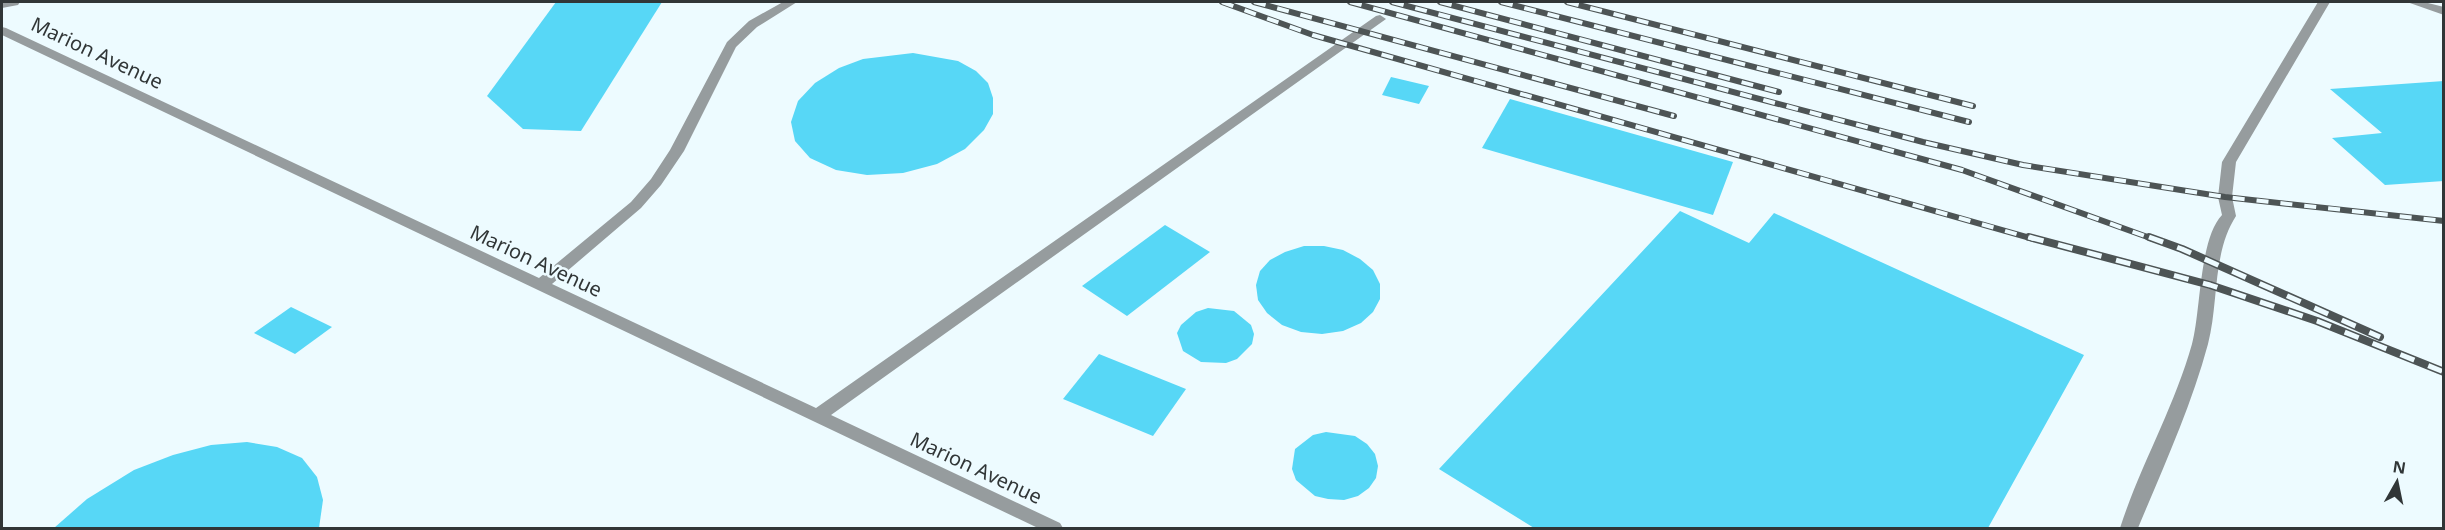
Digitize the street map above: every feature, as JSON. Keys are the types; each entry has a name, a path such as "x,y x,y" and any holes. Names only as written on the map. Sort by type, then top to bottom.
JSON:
{"street":[{"path":"2,4 14,2"},
{"path":"540,286 636,205 656,182 677,151 731,45 753,24 791,2"},
{"path":"2129,528 2172,424 2200,343 2213,255 2224,221 2229,216 2225,197 2229,162 2324,2"},
{"path":"2413,2 2444,11"},
{"path":"817,416 1380,19"},
{"name":"Marion Avenue","path":"2,31 1054,528"}],"building":[{"path":"556,2 662,2 581,131 523,129 487,96"},
{"path":"913,53 958,61 976,71 988,83 993,98 993,114 984,130 965,149 937,164 903,173 867,175 836,170 810,158 795,141 791,122 798,101 815,83 839,68 863,59"},
{"path":"1391,77 1429,86 1419,104 1382,95"},
{"path":"2444,81 2444,181 2385,185 2332,138 2382,133 2330,89"},
{"path":"1510,99 1733,162 1713,215 1482,148"},
{"path":"1680,211 1749,243 1774,213 2084,355 1988,528 1534,528 1439,469"},
{"path":"1165,225 1210,252 1127,316 1082,286"},
{"path":"1304,246 1324,246 1343,250 1360,259 1373,270 1380,284 1380,299 1373,312 1361,323 1343,331 1322,334 1301,332 1282,325 1267,313 1258,300 1256,285 1260,271 1270,260"},
{"path":"291,307 332,327 295,354 254,333"},
{"path":"1208,308 1234,311 1251,325 1254,334 1252,344 1237,359 1226,363 1201,362 1183,351 1177,333 1181,325 1196,312"},
{"path":"1099,354 1186,389 1153,436 1063,399"},
{"path":"1326,432 1355,436 1367,444 1375,454 1378,466 1376,478 1369,488 1358,496 1344,500 1315,496 1296,480 1292,469 1295,449 1313,435"},
{"path":"247,442 277,447 302,458 317,477 323,500 319,528 54,528 87,499 134,470 173,455 211,445"}],"railway":[{"path":"1222,2 1313,35 2034,239"},
{"path":"1254,2 1674,116"},
{"path":"1350,2 1962,170 2153,239"},
{"path":"1392,2 1923,142 2023,165 2225,197 2444,221"},
{"path":"1440,2 1779,92"},
{"path":"1501,2 1969,122"},
{"path":"1567,2 1973,106"},
{"path":"2029,237 2210,285 2317,321 2444,372"},
{"path":"2149,237 2182,249 2380,337"}]}
